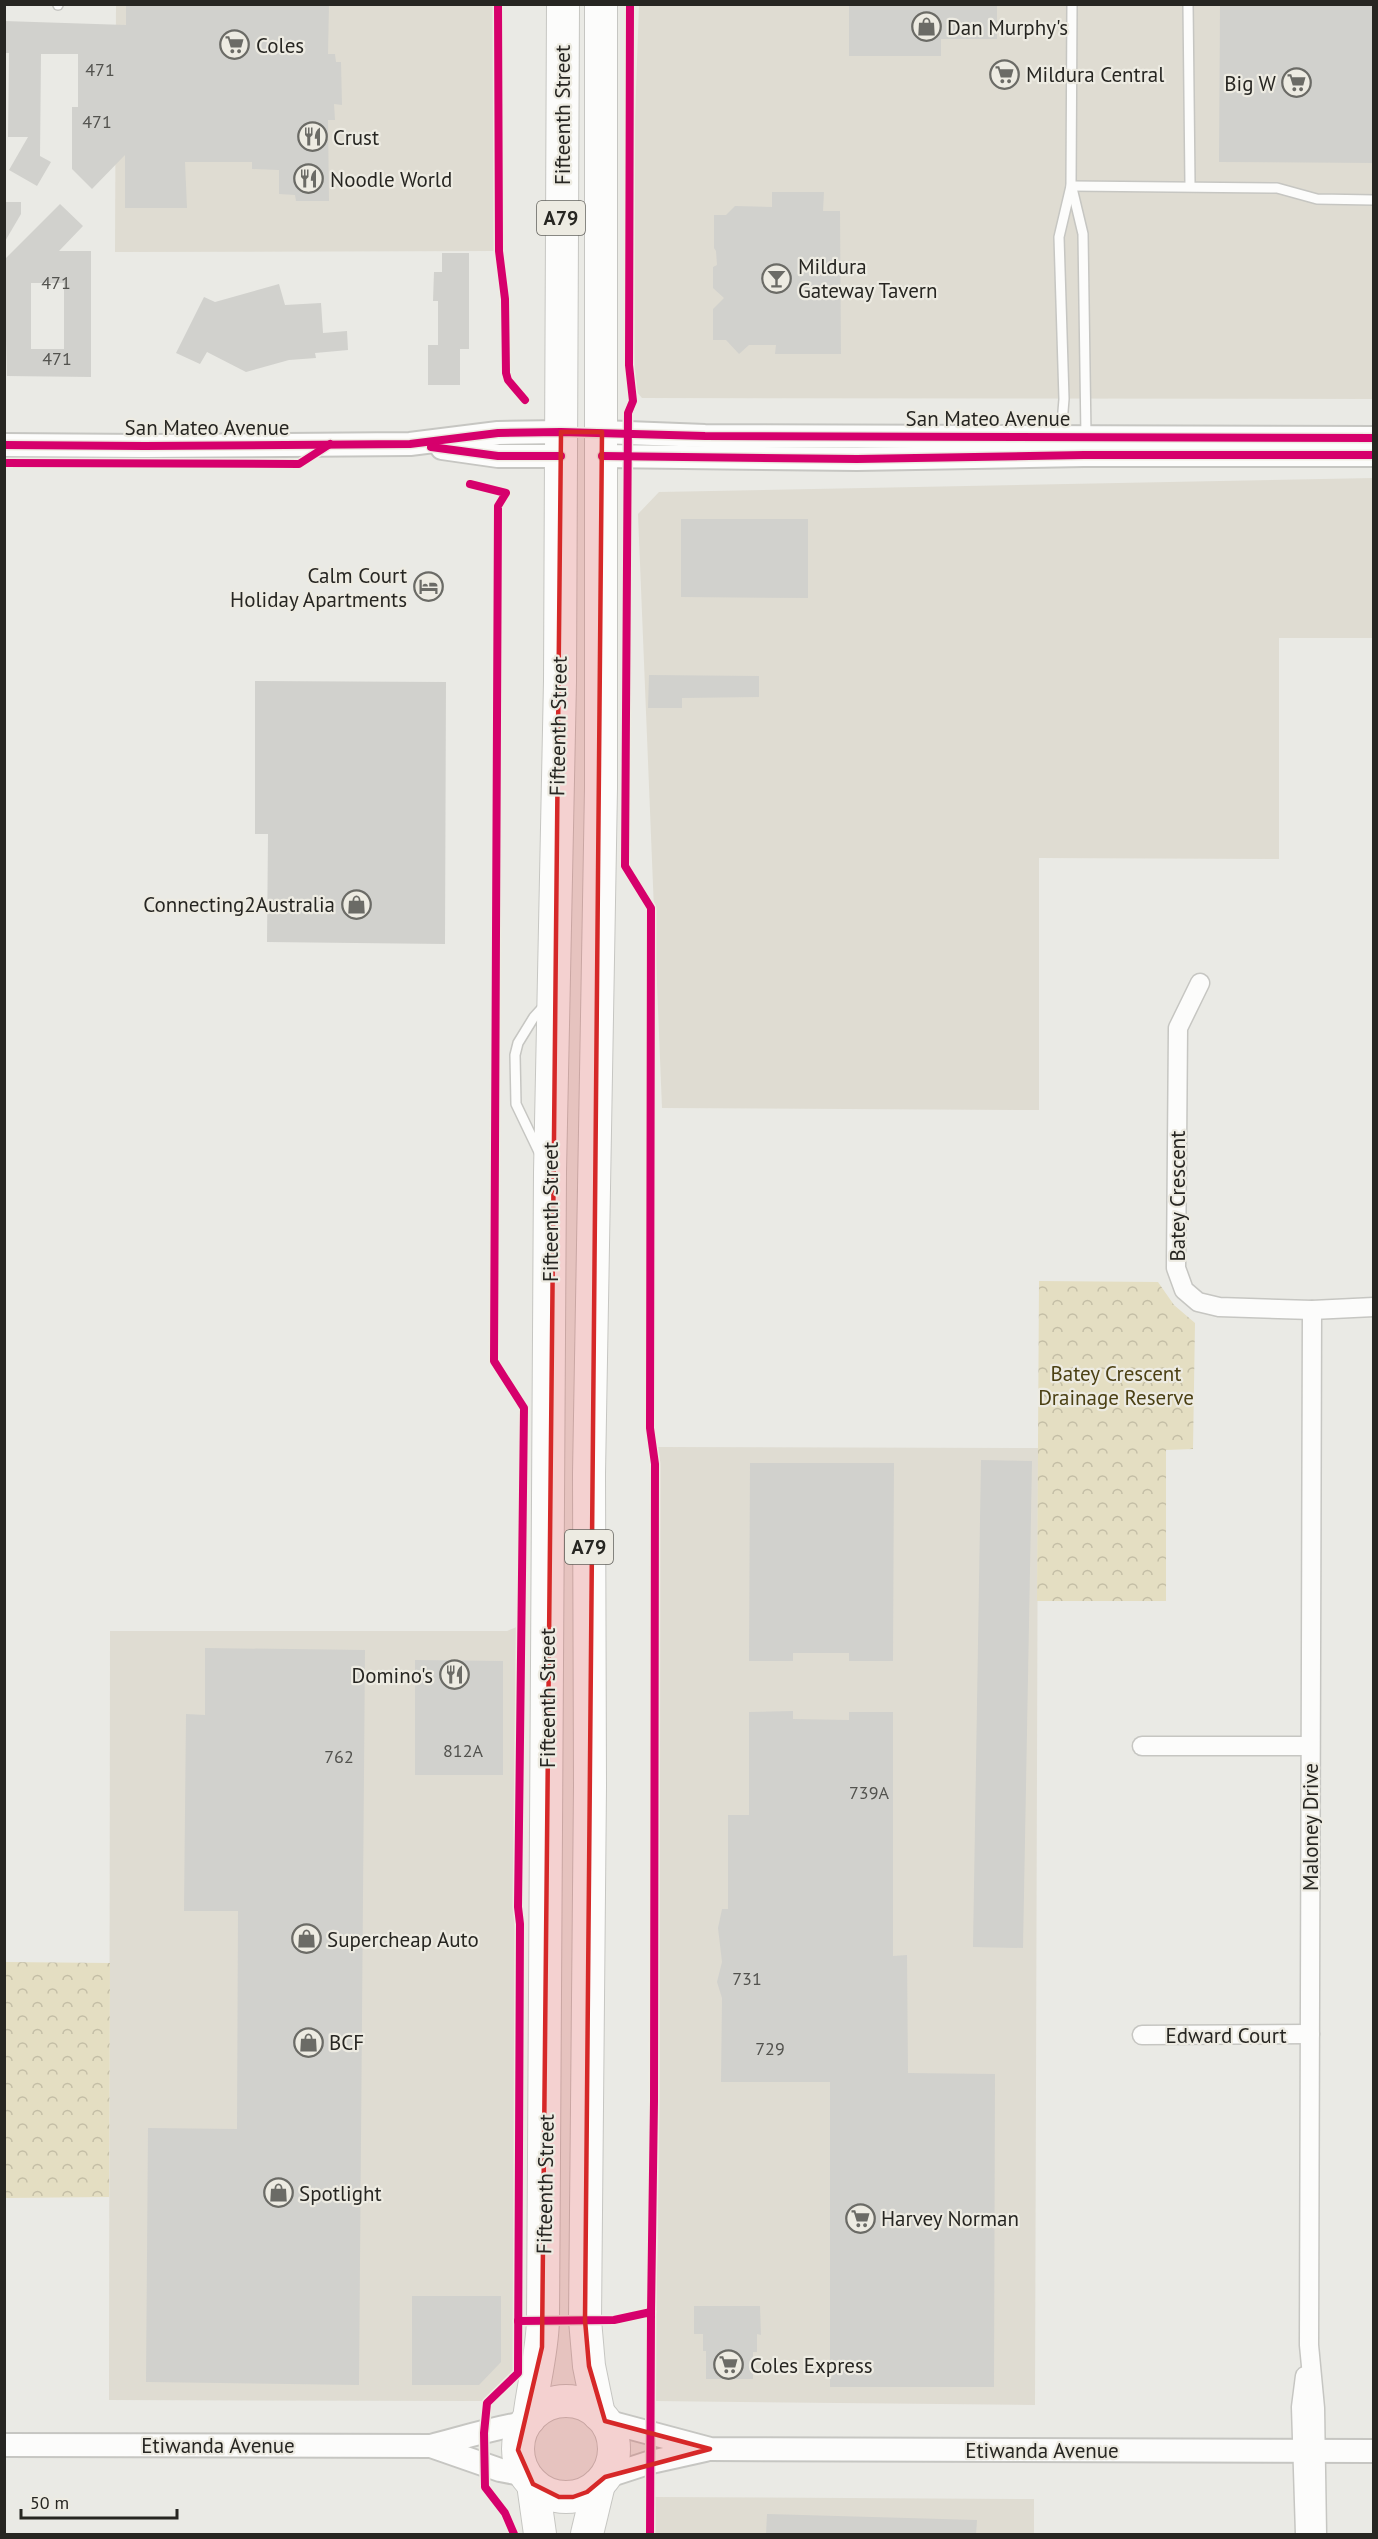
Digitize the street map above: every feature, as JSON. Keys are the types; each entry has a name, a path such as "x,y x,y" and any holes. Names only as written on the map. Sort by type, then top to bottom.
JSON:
{"highway":[{"name":"Fifteenth Street","path":"527,2421 540,2362 543,2320 550,1172 561,444 562,4"},
{"name":"Fifteenth Street","path":"602,4 601,788 590,1427 589,2113 585,2320 589,2366 602,2418"},
{"path":"561,444 602,444"},
{"path":"557,786 601,788"},
{"path":"547,1687 590,1687"},
{"path":"527,2421 540,2408 555,2402 571,2402 586,2406 602,2418"},
{"name":"A79","path":"587,2535 602,2480 612,2464 614,2449 611,2434 602,2418"},
{"name":"A79","path":"527,2421 520,2436 518,2450 520,2463 529,2480 540,2535"},
{"path":"529,2480 545,2492 559,2497 573,2497 587,2492 602,2480"}],"street":[{"name":"San Mateo Avenue","path":"4,444 145,446 410,444 498,434 561,444"},
{"name":"San Mateo Avenue","path":"602,444 705,436 1374,438"},
{"name":"San Mateo Avenue","path":"602,444 857,459 1096,455 1374,455"},
{"name":"Batey Crescent","path":"1200,983 1178,1028 1176,1268 1184,1290 1198,1302 1219,1307 1312,1310 1374,1307"},
{"name":"Maloney Drive","path":"1309,2451 1301,2407 1309,2344 1312,1310"},
{"path":"1142,1746 1310,1746"},
{"name":"Edward Court","path":"1142,2035 1310,2034"},
{"name":"Etiwanda Avenue","path":"602,2418 710,2449"},
{"name":"Etiwanda Avenue","path":"4,2445 431,2446 527,2421"},
{"name":"Etiwanda Avenue","path":"431,2446 529,2480"},
{"name":"Etiwanda Avenue","path":"602,2480 651,2462 710,2449 1374,2451"},
{"path":"1305,2535 1309,2451"},
{"path":"1309,2451 1317,2535"}],"lane":[{"path":"1061,436 1064,399 1059,237 1071,186 1072,4"},
{"path":"1188,4 1190,185"},
{"path":"1071,186 1190,185 1277,188 1317,200 1374,200"},
{"path":"1071,186 1083,234 1086,436"}],"highlighted area":[{"path":"561,432 602,432 585,2320 589,2366 605,2421 710,2449 605,2477 587,2492 573,2497 559,2497 533,2484 518,2450 542,2347"}],"shaded area":[{"path":"116,5 495,5 495,251 115,252"},
{"path":"639,5 1373,5 1373,399 642,398 636,391 633,363 634,146"},
{"path":"1373,478 1373,638 1279,638 1279,859 1039,858 1039,1110 662,1108 638,514 659,492"},
{"path":"658,1447 1038,1448 1035,2405 654,2401 658,2223"},
{"path":"519,1626 516,2372 486,2401 109,2400 110,1631 507,1631"},
{"path":"655,2497 1034,2499 1034,2534 655,2534"}],"green space":[{"name":"Batey Crescent Drainage Reserve","path":"1039,1281 1158,1282 1174,1305 1195,1323 1193,1449 1166,1450 1166,1601 1037,1601"},
{"path":"5,1962 110,1963 109,2197 5,2198"}],"building":[{"path":"126,4 329,4 328,54 335,54 336,62 341,62 342,105 334,104 335,120 328,120 329,201 296,201 295,195 279,194 279,170 252,169 252,162 185,162 187,208 125,208 125,155 92,189 72,169 72,107 78,107 78,54 41,54 40,156 51,162 37,186 9,170 28,137 8,137 9,53 4,53 4,21 126,25"},
{"name":"Dan Murphy's","path":"849,4 997,4 997,39 941,39 941,56 849,56"},
{"name":"Big W","path":"1220,4 1374,4 1374,163 1219,162"},
{"name":"Mildura Gateway Tavern","path":"772,192 824,192 823,211 840,211 841,354 775,354 776,345 749,345 739,354 726,340 713,340 713,309 724,298 713,288 713,267 717,265 714,248 714,215 726,215 735,206 772,207"},
{"path":"4,202 21,202 21,214 4,243"},
{"path":"60,204 83,226 59,251 91,251 91,377 7,376 4,260","holes":["31,283 64,283 64,349 31,349"]},
{"path":"442,253 469,253 469,349 460,349 460,385 428,385 428,345 438,345 438,301 433,301 434,272 442,272"},
{"path":"279,284 285,305 321,303 323,333 347,331 348,350 315,353 316,358 289,360 246,372 207,352 200,364 176,353 204,297 215,302"},
{"path":"681,519 808,519 808,598 681,597"},
{"path":"649,675 759,676 759,697 682,698 682,708 648,708"},
{"path":"255,681 446,682 445,944 267,942 268,834 255,834"},
{"path":"981,1460 1032,1461 1023,1948 973,1947"},
{"path":"750,1463 894,1463 893,1661 849,1661 849,1653 793,1653 793,1661 749,1661"},
{"path":"205,1648 365,1650 359,2385 146,2382 148,2128 237,2129 238,1911 184,1911 186,1714 205,1715"},
{"path":"415,1660 503,1661 503,1775 415,1775"},
{"path":"793,1711 793,1719 849,1720 849,1712 893,1712 893,1956 907,1955 908,2073 995,2074 994,2387 830,2387 830,2082 721,2082 722,1998 717,1982 722,1962 718,1928 722,1909 728,1909 728,1815 749,1815 749,1712"},
{"path":"412,2296 501,2296 501,2362 479,2385 412,2385"},
{"path":"694,2306 760,2306 761,2335 757,2334 757,2352 753,2352 753,2379 706,2379 706,2351 703,2351 703,2334 694,2334"},
{"path":"767,2514 977,2520 976,2535 766,2535"}],"cycle path":[{"path":"498,4 499,251 505,299 506,373 508,380 525,400"},
{"path":"630,4 629,365 633,401 628,413 625,866 651,908 650,1428 655,1464 654,2101 651,2312"},
{"path":"4,445 410,444 498,433 561,432 705,436 1374,438"},
{"path":"4,463 299,464 330,444"},
{"path":"431,447 498,456 561,456"},
{"path":"602,456 857,459 1084,455 1374,455"},
{"path":"470,484 506,493 498,506 494,1361 524,1408 518,1907 520,1924 518,2373 487,2403 484,2433 485,2487 505,2513 514,2534"},
{"path":"518,2321 614,2320 651,2312 650,2534"}],"place":[{"name":"Dan Murphy's","path":"926,27"},
{"name":"Coles","path":"235,45"},
{"name":"Mildura Central","path":"1005,74"},
{"name":"Big W","path":"1297,83"},
{"name":"Crust","path":"312,137"},
{"name":"Noodle World","path":"309,179"},
{"name":"Mildura Gateway Tavern","path":"777,278"},
{"name":"Calm Court Holiday Apartments","path":"428,587"},
{"name":"Connecting2Australia","path":"356,904"},
{"name":"Domino's","path":"454,1675"},
{"name":"Supercheap Auto","path":"306,1939"},
{"name":"BCF","path":"308,2042"},
{"name":"Spotlight","path":"278,2193"},
{"name":"Harvey Norman","path":"860,2218"},
{"name":"Coles Express","path":"729,2365"}]}
